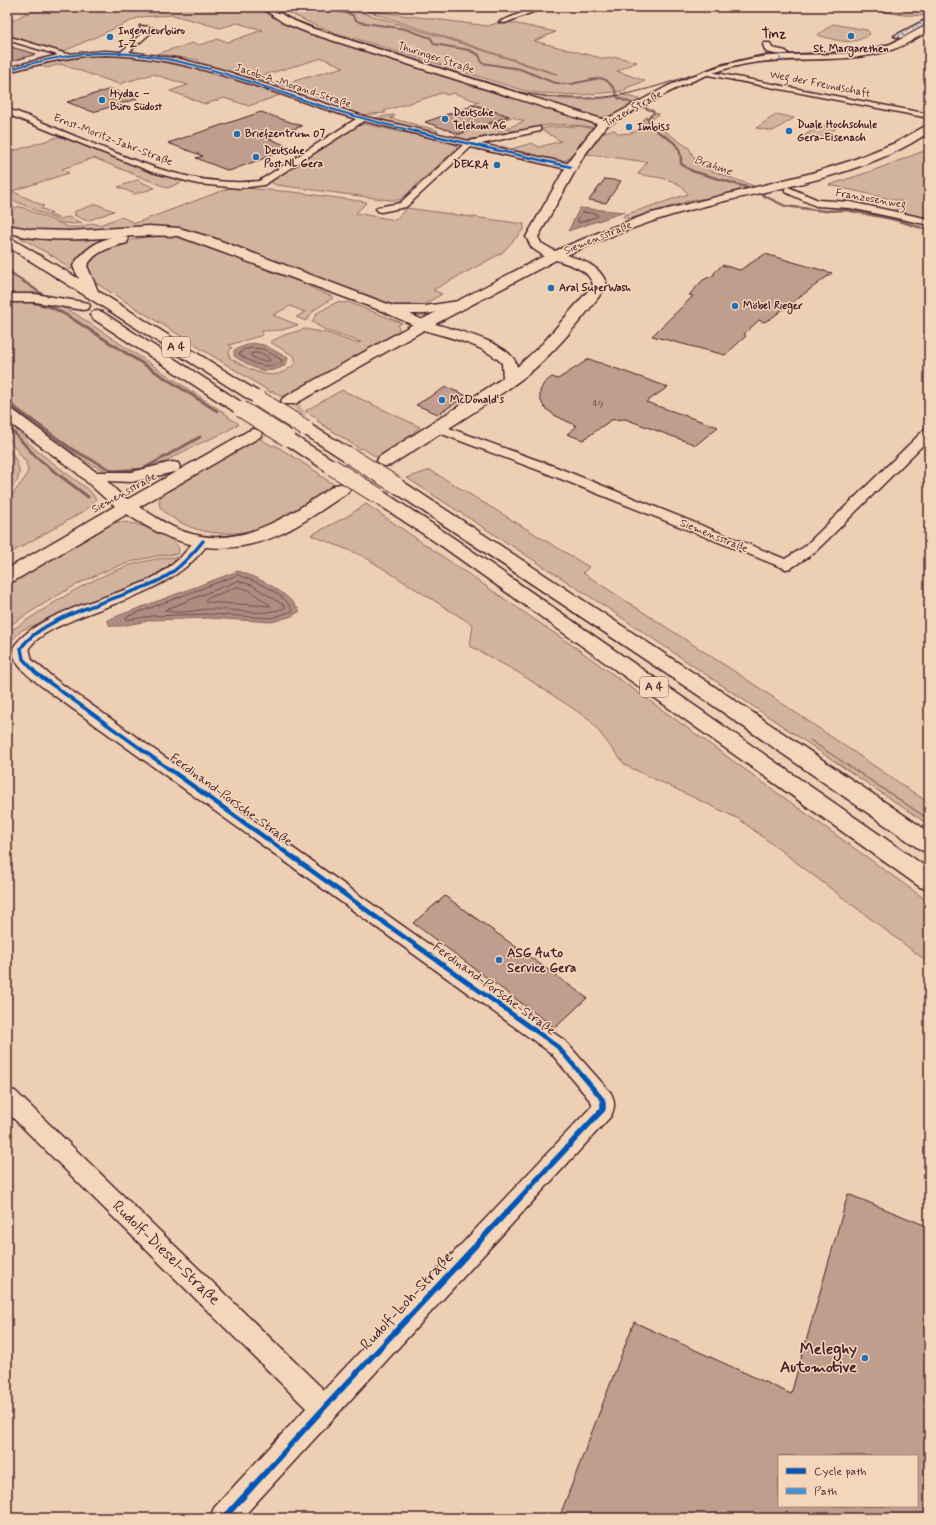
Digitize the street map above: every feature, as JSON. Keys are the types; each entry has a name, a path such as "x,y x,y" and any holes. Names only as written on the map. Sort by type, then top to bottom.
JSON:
{"main road":[{"name":"Thüringer Straße","path":"264,7 287,21 312,31 604,123"},
{"name":"Tinzer Straße","path":"541,255 533,242 533,234 571,167 604,123"},
{"name":"Siemensstraße","path":"784,188 877,155 900,144 929,127"},
{"name":"Siemensstraße","path":"295,405 431,325 563,257 648,218 835,177 905,150 929,137"},
{"path":"7,229 51,235 149,230 172,231 208,241 490,348 503,355 509,362 511,380"},
{"path":"7,298 88,300 80,266 83,258 92,251 127,238 155,235 187,235"},
{"name":"A 4","path":"7,240 88,300 241,409 449,543 929,881"},
{"name":"Siemensstraße","path":"385,461 438,428 511,380 528,367 572,319 600,284 600,281 595,273 563,257 541,255 459,305 431,325"},
{"name":"A 4","path":"58,290 88,300 259,399 396,485 705,690 929,844"},
{"path":"387,308 425,310 459,305"},
{"path":"404,310 431,325"},
{"path":"509,362 539,355"},
{"path":"7,412 82,468 127,499"},
{"name":"Siemensstraße","path":"7,561 127,499 248,430 172,466 127,499 7,577"},
{"path":"100,476 132,476 172,466"},
{"path":"82,468 100,476 127,499"},
{"name":"Siemensstraße","path":"127,499 165,530 188,538 203,541 231,541 245,540 279,528 341,489"}],"street":[{"path":"503,22 542,7"},
{"path":"902,37 929,20"},
{"name":"Tinzer Straße","path":"604,123 708,72 744,62 864,53 890,47 902,37 929,27"},
{"path":"124,53 146,34"},
{"path":"7,38 67,55"},
{"name":"Tinzer Straße","path":"767,45 769,50 783,53 788,58"},
{"name":"Jacob-A.-Morand-Straße","path":"7,70 67,55 124,53 189,61 362,118 571,167"},
{"name":"Weg der Freundschaft","path":"708,72 929,116"},
{"name":"Ernst-Moritz-Jahr-Straße","path":"7,111 171,176 221,184 250,185 261,183 362,118"},
{"path":"381,209 403,205 469,144 537,129"},
{"name":"Franzosenweg","path":"784,188 816,203 850,205 929,222"},
{"name":"Siemensstraße","path":"438,428 558,473 786,565 809,550 929,432"},
{"name":"Ferdinand-Porsche-Straße","path":"203,541 189,558 161,579 51,624 30,635 24,642 21,649 25,662 50,684 558,1047 603,1100"},
{"name":"Rudolf-Diesel-Straße","path":"7,1098 324,1408"},
{"name":"Rudolf-Loh-Straße","path":"224,1518 324,1408 603,1109 603,1100"}],"shaded area":[{"path":"52,7 258,7 277,18 597,125 596,128 572,125 548,125 524,130 507,130 501,128 505,125 510,127 524,121 512,117 497,122 501,124 489,124 509,116 475,105 471,106 470,105 479,102 453,93 447,95 442,93 384,111 386,113 360,115 276,86 344,67 322,58 257,77 268,81 273,81 268,83 197,63 199,60 156,54 192,43 199,45 219,39 228,42 263,30 237,23 220,28 173,15 140,17 62,52 7,36 7,24 24,14"},
{"path":"283,7 333,7 360,12 557,74 364,10 488,26 503,21 556,32 534,41 605,59 617,57 637,62 617,71 645,81 626,88 626,91 581,95 538,93 522,90 321,28 289,13 300,11 299,9"},
{"path":"888,7 929,7 929,16 903,15 880,11"},
{"path":"833,24 867,30 870,34 863,38 850,41 837,40 817,35"},
{"path":"114,54 168,60 197,67 227,75 269,90 266,92 273,91 280,95 249,106 224,98 205,104 170,91 188,85 153,74 119,84 60,64 47,68 36,64 79,56"},
{"path":"509,91 563,99 599,99 624,95 642,100 613,115 600,118"},
{"path":"654,113 659,114 650,121 689,148 695,160 709,170 754,186 718,196 689,201 637,217 628,219 623,217 624,215 688,194 684,188 672,181 638,174 647,162 587,154 601,134 615,130 618,134 631,133 648,125 643,122 644,119"},
{"path":"777,114 794,118 773,131 756,128"},
{"path":"395,116 390,118 437,130 438,132 435,133 374,118"},
{"path":"365,124 453,143 458,147 400,200 390,200 276,185 272,183 272,180 357,126"},
{"path":"485,125 506,133 467,140 452,137"},
{"path":"820,125 836,128 817,142 801,138"},
{"path":"580,126 595,129 567,160 557,161 498,148 501,146 511,149 532,143 539,147 561,141 540,129 550,127"},
{"path":"61,136 153,173 184,181 168,188 94,158 62,169 69,173 12,191 44,206 41,208 52,213 49,214 60,219 68,217 82,223 63,223 15,201 8,204 16,208 19,206 68,227 81,227 93,223 99,225 121,217 136,223 232,187 293,192 367,202 356,213 395,220 407,208 524,224 524,229 502,253 433,290 442,294 421,306 396,306 386,304 202,235 47,233 7,225 7,153"},
{"path":"929,149 929,220 892,212 904,202 829,185 872,171"},
{"path":"137,180 155,188 135,194 118,187"},
{"path":"96,204 114,211 87,221 74,215 76,214 73,212"},
{"path":"14,234 134,235 114,239 75,269 70,269 56,258"},
{"path":"150,236 181,237 291,276 333,298 314,310 306,321 296,317 305,312 290,306 273,315 298,325 282,330 262,331 263,335 229,345 232,347 229,352 230,358 252,370 268,375 283,372 293,366 295,362 294,356 270,342 284,335 305,329 327,333 356,343 361,342 327,331 312,322 317,313 337,302 348,302 402,323 398,325 399,330 403,332 285,399 272,391 272,393 91,280 87,272 86,264 92,255 107,247"},
{"path":"7,268 12,271 10,273 14,277 51,298 7,297"},
{"path":"19,299 55,304 74,313 239,424 222,434 139,473 111,473 92,465 65,448 7,406 7,300"},
{"path":"342,390 420,427 410,436 415,439 381,460 362,448 360,449 317,421 319,419 305,411"},
{"path":"7,420 37,451 90,491 96,499 90,507 79,514 7,555 7,502 25,478 28,471 26,462 7,437"},
{"path":"259,438 272,446 275,445 338,487 288,518 272,525 238,533 205,531 190,527 174,519 160,508 159,499 170,488"},
{"path":"7,446 17,462 19,473 15,484 9,488 7,475"},
{"path":"430,470 589,567 583,573 746,679 929,803 929,819 810,740 929,820 929,825 603,605 407,478"},
{"path":"366,504 579,650 929,902 929,963 739,819 625,765 589,719 519,673 470,646 473,625 363,556 311,535 346,517"},
{"path":"117,522 142,526 168,537 179,548 178,554 131,562 110,569 68,590 7,627 7,585 101,528"},
{"path":"177,557 166,568 142,583 22,630 11,641 7,648 7,633 46,607 88,583 131,565 153,559"}],"water":[{"path":"580,208 625,212 568,231"},
{"path":"252,343 264,345 288,358 286,365 278,369 265,371 259,370 234,356 234,350"},
{"path":"238,571 264,581 280,591 288,597 300,611 292,616 272,622 208,618 153,620 121,626 110,626 107,620"}],"building":[{"path":"7,46 36,54 7,63"},
{"name":"Hydac – Büro Südost","path":"111,89 137,99 93,112 67,102"},
{"path":"475,105 509,116 459,134 425,122"},
{"name":"Briefzentrum 07","path":"261,112 302,126 268,138 292,148 229,171 196,158 203,156 168,143"},
{"path":"605,179 621,181 606,203 589,200"},
{"name":"Möbel Rieger","path":"765,254 832,273 770,319 764,322 759,320 744,334 746,336 725,355 652,336 693,296 689,295 703,280 714,275 714,273 722,265 740,270"},
{"path":"589,359 668,387 646,402 718,427 696,445 625,419 611,420 583,440 567,434 577,426 554,415 544,407 540,399 540,391 544,383 552,377 558,379"},
{"name":"McDonald's","path":"446,387 467,396 438,414 416,405"},
{"name":"ASG Auto Service Gera","path":"445,896 587,998 555,1028 413,923"},
{"name":"Meleghy Automotive","path":"848,1194 929,1227 929,1518 559,1518 634,1322 791,1394"}],"waterway":[{"name":"Brahme","path":"220,7 231,9 255,7"},
{"name":"Brahme","path":"322,7 353,15 354,19 359,22 405,29 431,38 434,44 469,50 479,55 482,63 520,69 552,82 571,84 600,78 606,80 614,88 618,98 653,111 654,113 647,119 651,126 658,132"},
{"name":"Brahme","path":"657,131 678,147 681,157 681,164 692,171 746,187 785,206 825,211 846,210 892,219 929,230"},
{"path":"7,270 45,296"},
{"path":"28,301 51,307 68,316 217,411"},
{"path":"7,402 73,450 113,471 143,469 200,437"},
{"path":"7,425 37,458 88,497"}],"tunnel":[{"path":"254,434 302,408"}],"tram line":[{"path":"272,7 287,17 310,27 506,89 538,95 570,98 603,97 635,92 721,65 751,58 783,55 846,53 877,48 904,37 929,23"}],"marked path":[{"path":"898,36 929,20"},
{"path":"779,58 786,61"}],"cycle path":[{"path":"7,70 59,57 105,53 142,55 180,61 253,82 362,118 571,167"},
{"path":"203,541 184,562 161,579 84,610 42,629 28,639 21,648 21,654 26,664 50,684 558,1047 603,1100 603,1109 324,1408 224,1518"}],"place":[{"name":"St. Margarethen","path":"851,36"},
{"name":"Ingenieurbüro I-Z","path":"110,37"},
{"name":"Hydac – Büro Südost","path":"102,100"},
{"name":"Deutsche Telekom AG","path":"445,119"},
{"name":"Imbiss","path":"629,127"},
{"name":"Duale Hochschule Gera-Eisenach","path":"789,131"},
{"name":"Briefzentrum 07","path":"237,134"},
{"name":"Deutsche Post NL Gera","path":"256,157"},
{"name":"DEKRA","path":"497,165"},
{"name":"Aral SuperWash","path":"551,288"},
{"name":"Möbel Rieger","path":"735,306"},
{"name":"McDonald's","path":"442,400"},
{"name":"ASG Auto Service Gera","path":"499,960"},
{"name":"Meleghy Automotive","path":"865,1358"}],"district":[{"name":"Tinz","path":"774,34"}]}
